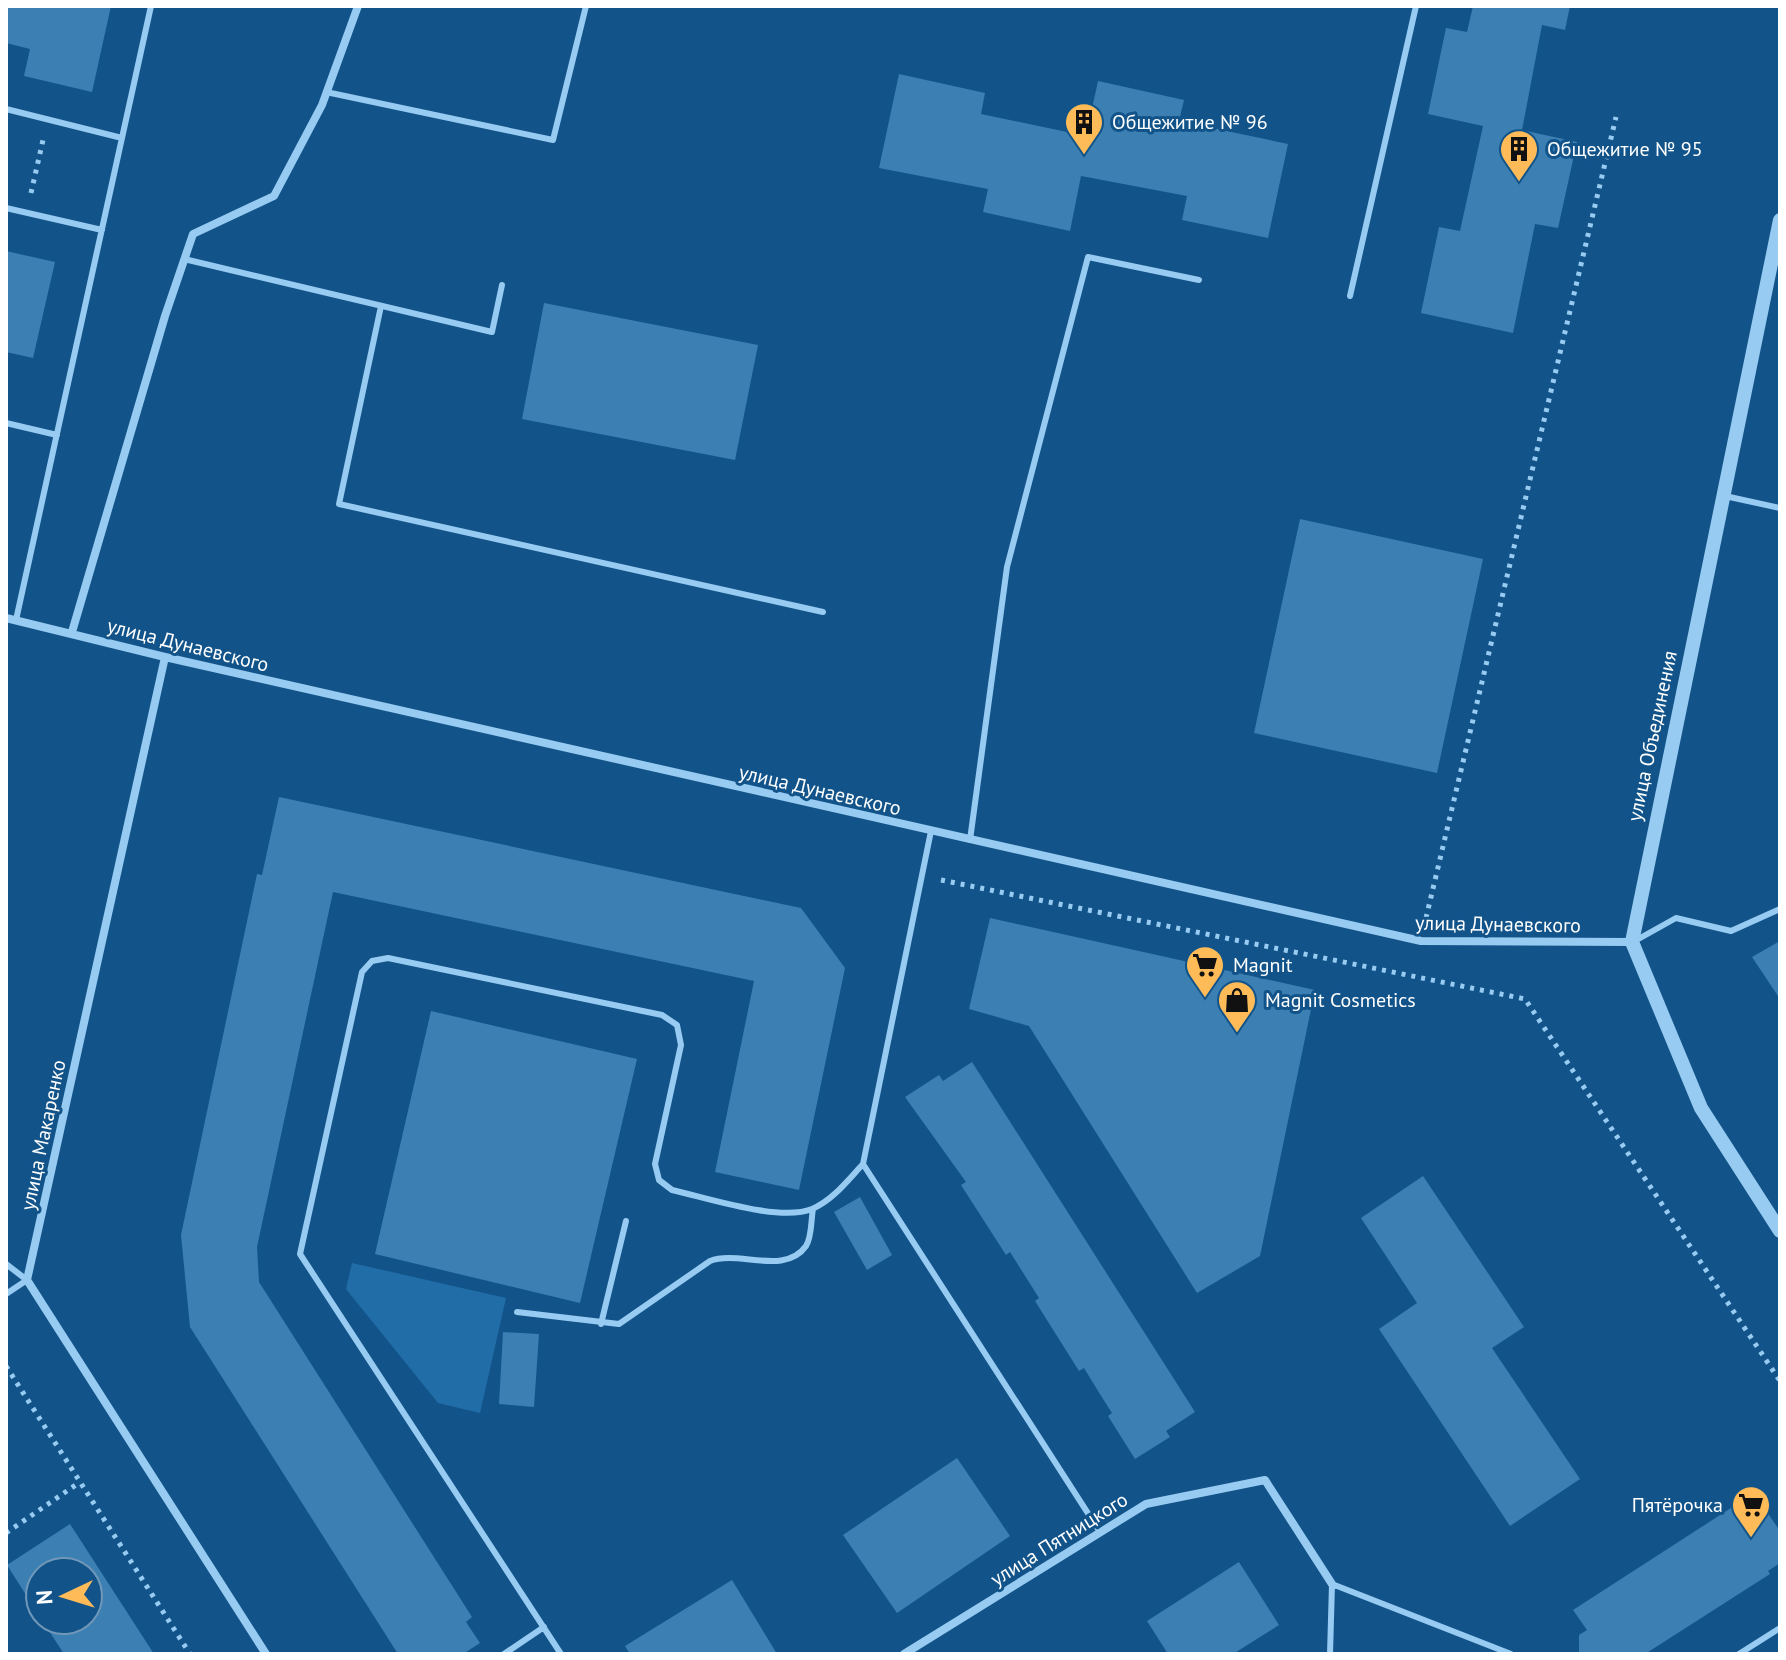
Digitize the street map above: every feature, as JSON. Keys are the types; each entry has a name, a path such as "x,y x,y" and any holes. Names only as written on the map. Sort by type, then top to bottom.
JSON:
{"street":[{"path":"72,632 193,234 274,196 326,92 358,6"},
{"name":"улица Объединения","path":"1632,942 1780,220"},
{"name":"улица Дунаевского","path":"6,618 165,657 1421,941 1632,942"},
{"name":"улица Макаренко","path":"27,1280 165,657"},
{"path":"1632,942 1701,1108 1780,1231"},
{"path":"27,1280 266,1654"},
{"name":"улица Пятницкого","path":"904,1654 1146,1504 1265,1480 1332,1584"}],"lane":[{"path":"16,620 151,6"},
{"path":"326,92 553,140 586,6"},
{"path":"1350,296 1416,6"},
{"path":"6,109 122,138"},
{"path":"6,208 102,230"},
{"path":"970,840 1007,567 1088,257 1199,280"},
{"path":"184,259 492,332 502,285"},
{"path":"381,306 339,504 823,612"},
{"path":"6,423 57,435"},
{"path":"1722,496 1780,508"},
{"path":"561,1654 300,1254 362,972 372,961 388,958 662,1015 677,1025 681,1045 655,1164 659,1180 672,1190 788,1214 813,1209 836,1192 863,1164 931,831"},
{"path":"1632,942 1676,918 1731,931 1780,909"},
{"path":"863,1164 1100,1532"},
{"path":"517,1312 601,1324 624,1322 718,1258 772,1263 798,1252 805,1247 808,1239 813,1209"},
{"path":"601,1324 626,1221"},
{"path":"6,1264 27,1280 6,1294"},
{"path":"1330,1654 1332,1584 1511,1654"},
{"path":"504,1654 544,1627"},
{"path":"1739,1654 1780,1628"}],"path":[{"path":"1414,974 1616,117"},
{"path":"27,213 47,121"},
{"path":"922,876 1525,999 1780,1381"},
{"path":"6,1366 190,1654"},
{"path":"6,1533 80,1482"}],"shaded area":[{"path":"352,1263 506,1298 480,1413 438,1403 346,1289"}],"building":[{"path":"6,6 111,6 92,92 24,76 30,49 6,43"},
{"name":"Общежитие № 95","path":"1473,6 1570,6 1565,30 1542,25 1522,130 1577,142 1558,228 1535,224 1513,333 1421,313 1439,227 1460,231 1483,126 1428,114 1446,28 1467,32"},
{"name":"Общежитие № 96","path":"899,74 985,93 981,114 1086,136 1098,81 1184,100 1179,121 1288,144 1268,238 1182,220 1187,196 1081,176 1070,231 983,212 988,189 879,168"},
{"path":"6,251 55,262 33,358 6,352"},
{"path":"544,303 758,345 735,460 522,419"},
{"path":"1300,519 1483,559 1437,773 1254,733"},
{"path":"279,797 801,908 845,968 799,1190 715,1172 754,981 333,892 257,1247 259,1282 472,1617 466,1622 480,1643 463,1654 398,1654 190,1327 181,1235 257,874 262,875"},
{"path":"990,918 1315,990 1260,1256 1197,1293 1029,1026 969,1009"},
{"path":"1780,941 1780,999 1752,957"},
{"path":"431,1011 637,1059 580,1303 375,1254"},
{"path":"972,1062 1195,1412 1166,1431 1170,1437 1135,1459 1108,1416 1112,1413 1084,1368 1079,1371 1035,1301 1039,1298 1010,1252 1006,1255 961,1185 966,1182 905,1097 939,1075 943,1081"},
{"path":"1423,1176 1524,1327 1492,1348 1580,1479 1510,1526 1379,1329 1417,1303 1361,1218"},
{"path":"860,1197 892,1255 867,1270 834,1212"},
{"path":"503,1332 539,1334 534,1407 499,1404"},
{"path":"957,1458 1010,1536 897,1613 843,1535"},
{"path":"1758,1499 1780,1531 1780,1563 1768,1571 1770,1574 1645,1654 1579,1654 1579,1635 1587,1630 1573,1610 1734,1506"},
{"path":"70,1524 91,1556 24,1556 24,1592 7,1565"},
{"path":"1239,1562 1279,1625 1233,1654 1168,1654 1147,1621"},
{"path":"104,1577 154,1654 64,1654 52,1636 104,1636"},
{"path":"732,1580 777,1654 630,1654 625,1646"}],"place":[{"name":"Общежитие № 96","path":"1084,156"},
{"name":"Общежитие № 95","path":"1519,183"},
{"name":"Magnit","path":"1205,999"},
{"name":"Magnit Cosmetics","path":"1237,1034"},
{"name":"Пятёрочка","path":"1751,1539"}]}
